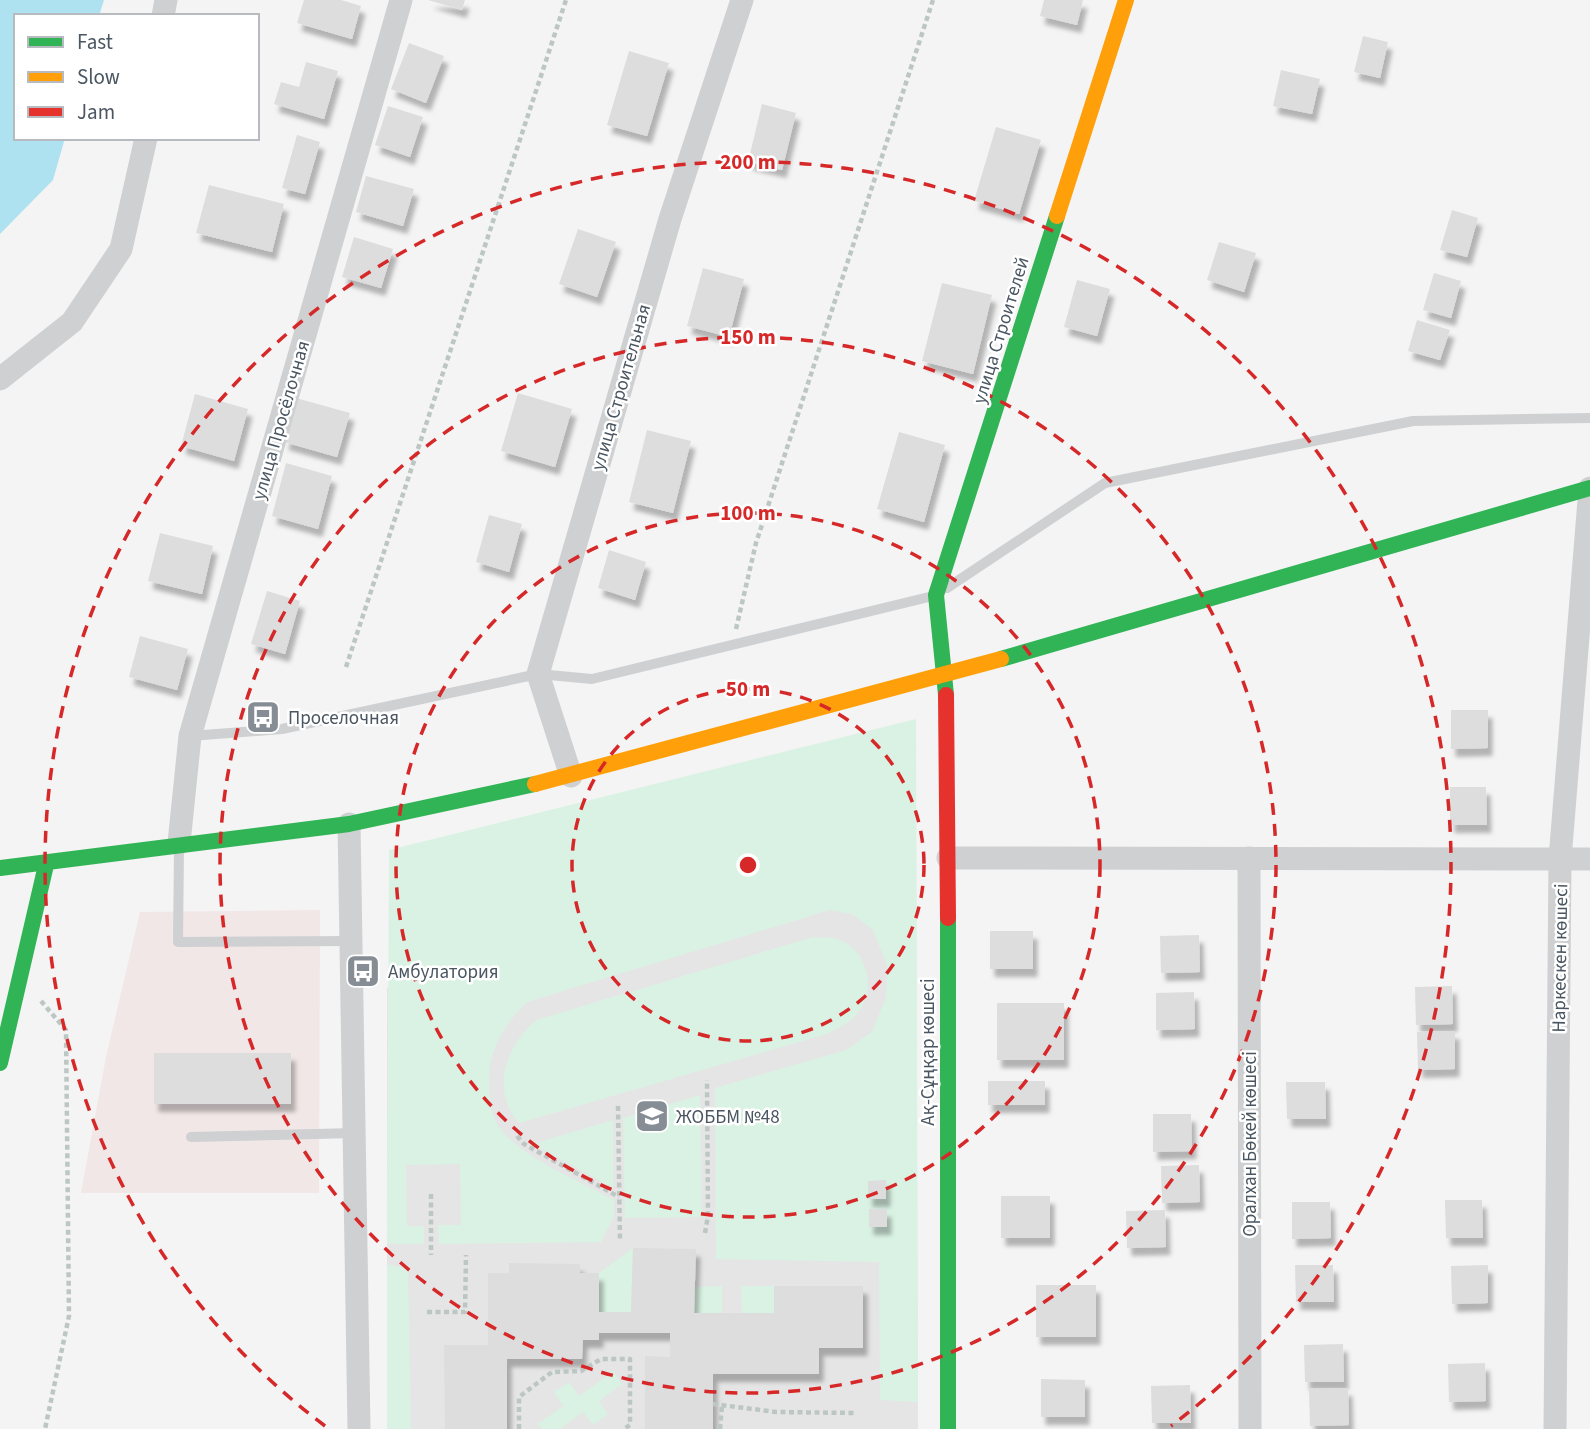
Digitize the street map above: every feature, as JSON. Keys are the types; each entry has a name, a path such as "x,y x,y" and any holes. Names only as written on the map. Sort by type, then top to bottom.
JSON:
{"main road":[{"name":"улица Строителей","path":"946,675 936,595 1126,0"},
{"path":"0,868 46,865 179,844 349,824 571,776 946,675 1590,488"},
{"name":"Ақ-Сұңқар көшесі","path":"946,675 948,1429"},
{"path":"0,1063 18,973 46,865"}],"street":[{"name":"улица Просёлочная","path":"179,844 190,736 401,0"},
{"name":"улица Строительная","path":"538,674 670,219 742,0"},
{"path":"0,379 72,323 121,249 146,140"},
{"name":"Наркескен көшесі","path":"1555,1429 1560,859 1590,488"},
{"path":"538,674 571,776"},
{"path":"349,824 359,1429"},
{"path":"948,858 1590,859"},
{"name":"Оралхан Бөкей көшесі","path":"1249,858 1250,1429"}],"lane":[{"path":"190,736 282,729 538,674 592,679 936,595 1105,484 1413,421 1590,418"},
{"path":"179,844 178,942 352,941"},
{"path":"191,1137 355,1133"}],"path":[{"path":"346,667 566,0"},
{"path":"730,646 739,620 756,542 933,0"},
{"path":"18,973 66,1030 69,1316 45,1429"},
{"path":"705,1233 708,1216 707,1080"},
{"path":"618,1106 620,1241"},
{"path":"517,1136 524,1144 619,1197"},
{"path":"431,1194 432,1255"},
{"path":"427,1312 466,1312 466,1255"},
{"path":"519,1429 519,1397 552,1372 581,1371 601,1359 630,1359 630,1425 624,1429"},
{"path":"713,1404 776,1412 855,1413"},
{"path":"720,1429 722,1405"}],"shaded area":[{"name":"ЖОББМ №48","path":"916,818 918,1429 387,1429 387,988"},
{"path":"320,910 319,1193 81,1193 106,1057 140,912"}],"green space":[{"path":"916,719 918,1402 880,1400 879,1262 716,1259 715,1088 846,1050 872,1032 886,997 887,965 873,930 852,914 830,910 527,1002 512,1018 500,1036 490,1065 489,1094 494,1119 506,1136 519,1147 614,1200 614,1216 601,1242 439,1244 438,1225 461,1225 460,1164 406,1165 407,1226 424,1226 424,1244 387,1244 389,850"},
{"path":"813,937 837,939 849,945 862,959 868,989 858,1013 850,1021 827,1034 519,1123 510,1110 505,1097 505,1069 517,1042 536,1020"},
{"path":"700,1095 702,1217 625,1218 623,1118"},
{"path":"613,1120 613,1188 533,1144"},
{"path":"633,1248 631,1312 599,1312 599,1273"},
{"path":"387,1264 408,1269 411,1429 387,1429"},
{"path":"722,1286 722,1313 694,1313 695,1287"},
{"path":"741,1286 774,1286 774,1313 742,1313"},
{"path":"614,1371 622,1384 599,1401 608,1414 593,1425 583,1412 560,1429 542,1429 538,1424 563,1406 554,1392 569,1382 579,1396"}],"water":[{"path":"0,0 104,0 100,14 14,14 14,140 64,140 53,180 0,234"}],"building":[{"path":"304,0 341,0 361,6 352,39 297,23"},
{"path":"428,0 465,0 462,10"},
{"path":"1044,0 1083,0 1077,25 1040,16"},
{"path":"1363,36 1388,42 1380,78 1354,72"},
{"path":"409,43 444,56 426,103 391,89"},
{"path":"629,51 669,63 647,136 607,125"},
{"path":"306,62 338,71 324,119 274,104 281,82 299,87"},
{"path":"1281,70 1320,79 1312,114 1273,106"},
{"path":"762,104 796,113 782,170 748,162"},
{"path":"388,106 423,117 410,157 375,145"},
{"path":"996,127 1041,140 1019,214 974,201"},
{"path":"297,135 320,142 305,194 282,188"},
{"path":"366,176 414,189 403,226 356,212"},
{"path":"209,185 284,204 272,252 196,233"},
{"path":"1452,210 1478,218 1467,257 1440,250"},
{"path":"578,229 616,242 597,297 559,284"},
{"path":"354,237 393,249 381,288 342,277"},
{"path":"1219,242 1256,253 1244,292 1207,280"},
{"path":"703,268 744,279 729,337 687,326"},
{"path":"1434,273 1461,281 1451,318 1423,310"},
{"path":"1077,280 1110,289 1097,336 1064,327"},
{"path":"942,283 992,295 973,374 922,361"},
{"path":"1417,320 1450,330 1440,360 1408,351"},
{"path":"518,393 572,409 555,467 501,451"},
{"path":"195,394 248,409 234,461 181,446"},
{"path":"296,398 350,413 337,457 284,442"},
{"path":"647,430 691,441 673,513 629,502"},
{"path":"899,432 945,445 924,522 877,509"},
{"path":"286,463 332,476 318,529 272,516"},
{"path":"489,515 522,524 509,572 476,562"},
{"path":"160,533 213,546 202,594 148,581"},
{"path":"609,550 646,562 635,600 598,588"},
{"path":"267,591 300,601 285,654 251,644"},
{"path":"140,636 188,649 177,690 129,677"},
{"path":"1451,710 1488,710 1488,748 1451,749"},
{"path":"1450,787 1486,787 1487,825 1450,825"},
{"path":"990,931 1033,931 1033,969 990,969"},
{"path":"1199,935 1200,972 1161,973 1160,936"},
{"path":"1452,986 1453,1024 1416,1025 1415,987"},
{"path":"1194,992 1195,1029 1156,1030 1156,993"},
{"path":"997,1003 1064,1003 1064,1060 997,1060"},
{"path":"1455,1031 1455,1069 1418,1070 1417,1032"},
{"path":"154,1053 291,1053 291,1104 154,1104"},
{"path":"988,1081 1045,1081 1045,1105 988,1105"},
{"path":"1286,1082 1325,1082 1326,1119 1287,1119"},
{"path":"1153,1114 1191,1114 1192,1151 1153,1152"},
{"path":"1199,1165 1200,1202 1162,1203 1161,1166"},
{"path":"886,1180 886,1199 868,1199 868,1181"},
{"path":"1001,1196 1050,1196 1050,1238 1001,1238"},
{"path":"1445,1200 1482,1200 1483,1238 1446,1238"},
{"path":"1292,1202 1330,1202 1331,1238 1292,1239"},
{"path":"869,1209 887,1209 887,1227 869,1227"},
{"path":"1165,1210 1166,1247 1127,1248 1126,1211"},
{"path":"633,1248 696,1249 694,1313 774,1313 774,1286 863,1286 863,1348 819,1348 819,1374 713,1374 713,1429 645,1429 645,1356 670,1357 670,1333 599,1333 599,1340 583,1340 582,1359 507,1359 507,1429 445,1429 444,1345 488,1345 488,1273 509,1273 509,1263 580,1264 580,1273 599,1273 599,1312 631,1312"},
{"path":"1295,1265 1333,1265 1334,1302 1296,1302"},
{"path":"1488,1265 1488,1303 1452,1304 1451,1266"},
{"path":"1036,1285 1096,1285 1096,1337 1036,1337"},
{"path":"1343,1344 1344,1382 1305,1382 1304,1345"},
{"path":"1485,1363 1486,1401 1449,1402 1448,1364"},
{"path":"1041,1379 1085,1380 1085,1417 1041,1417"},
{"path":"1190,1385 1191,1423 1152,1423 1151,1386"},
{"path":"1348,1388 1349,1425 1310,1426 1309,1389"}],"traffic: fast":[{"path":"946,695 936,595 1057,216"},
{"path":"1001,659 1590,488"},
{"path":"0,868 349,824 535,784"},
{"path":"0,1063 46,865"},
{"path":"948,918 948,1429"}],"traffic: slow":[{"path":"1057,216 1126,0"},
{"path":"535,784 1001,659"}],"traffic: jam":[{"path":"946,695 948,918"}],"place":[{"name":"Проселочная","path":"263,717"},
{"name":"Амбулатория","path":"363,971"},
{"name":"ЖОББМ №48","path":"652,1116"}]}
